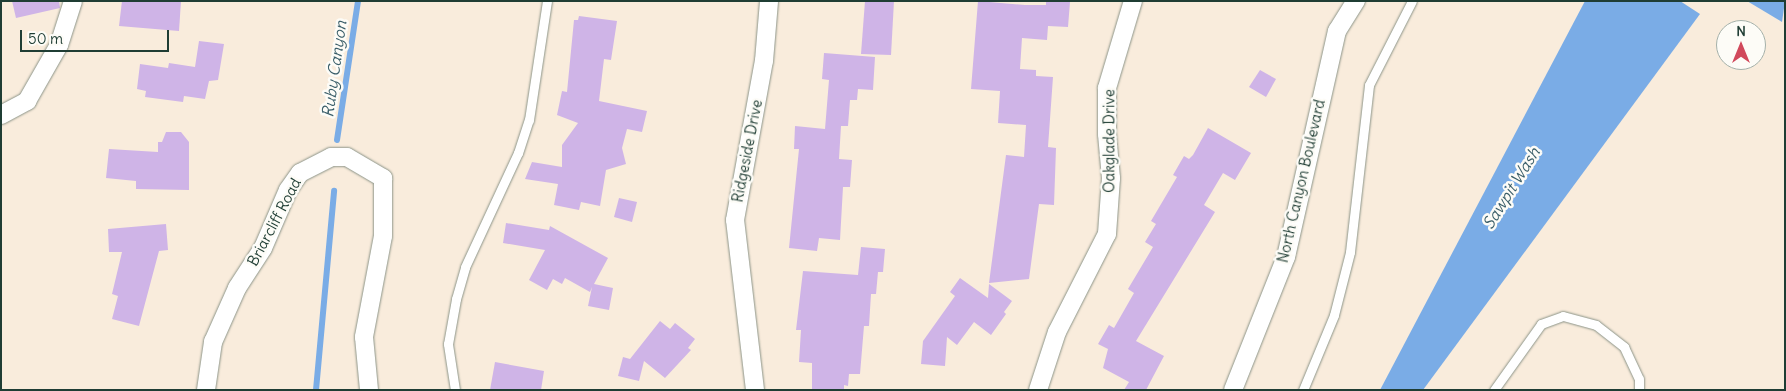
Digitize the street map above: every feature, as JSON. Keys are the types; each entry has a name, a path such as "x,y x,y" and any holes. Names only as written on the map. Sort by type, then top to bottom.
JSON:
{"street":[{"path":"1,115 27,101 59,45 73,1"},
{"name":"Ridgeside Drive","path":"755,390 735,220 764,61 769,1"},
{"name":"Oakglade Drive","path":"1038,390 1058,332 1107,234 1111,178 1107,134 1107,88 1133,1"},
{"name":"North Canyon Boulevard","path":"1232,390 1286,257 1337,32 1356,1"},
{"name":"Briarcliff Road","path":"206,390 213,342 237,288 263,248 288,190 300,173 317,162 331,157 347,157 383,178 383,236 364,337 369,390"}],"lane":[{"path":"455,390 448,344 456,299 465,267 518,153 529,120 547,1"},
{"path":"1303,390 1334,315 1350,252 1369,85 1412,1"},
{"path":"1494,390 1541,324 1563,316 1596,325 1624,347 1639,379 1639,390"}],"water":[{"name":"Sawpit Wash","path":"1585,1 1680,1 1700,14 1423,390 1380,390"},
{"path":"1747,1 1785,1 1782,22"}],"building":[{"path":"12,1 59,1 60,8 16,18"},
{"path":"122,1 181,1 179,31 119,26"},
{"path":"865,1 894,1 891,55 861,54"},
{"path":"978,1 1025,5 1046,5 1046,1 1070,2 1068,27 1048,26 1047,40 1022,38 1020,69 1036,70 1036,76 1053,77 1048,147 1056,148 1054,205 1039,204 1029,279 989,283 1006,155 1024,157 1026,125 998,123 1000,91 971,89"},
{"path":"579,16 617,21 611,60 604,59 599,101 647,111 642,132 627,129 622,148 626,164 606,170 600,206 581,202 579,210 554,205 558,184 525,179 532,162 562,167 562,145 578,123 557,115 562,91 567,92 574,20 578,20"},
{"path":"199,41 224,44 218,80 209,81 205,99 184,96 183,102 145,97 146,91 137,89 140,64 168,68 169,63 195,67"},
{"path":"824,53 875,57 873,90 858,89 857,100 850,100 848,126 841,126 839,159 852,160 850,187 843,187 840,240 819,238 817,251 789,248 799,149 794,149 795,126 825,129 829,80 822,79"},
{"path":"1260,70 1276,79 1266,97 1249,87"},
{"path":"1208,128 1251,153 1235,180 1223,173 1204,205 1215,212 1136,341 1164,356 1146,390 1124,390 1129,382 1103,368 1108,349 1098,344 1109,325 1114,328 1134,293 1128,289 1153,247 1145,242 1156,224 1151,221 1177,177 1173,175 1184,156 1189,159 1193,155"},
{"path":"166,132 181,132 189,142 189,190 136,189 136,181 106,178 109,149 158,152 158,142 162,142"},
{"path":"619,198 637,202 632,222 614,217"},
{"path":"506,223 549,230 550,226 608,258 594,284 613,288 609,310 588,306 592,287 590,292 565,278 562,284 553,279 547,290 529,280 545,250 503,243"},
{"path":"166,224 168,250 159,251 139,326 112,319 118,296 112,294 122,252 109,252 108,229"},
{"path":"861,247 885,249 883,272 878,272 876,294 871,294 869,326 864,326 860,374 849,374 848,386 844,385 844,390 812,390 812,363 799,362 801,330 796,330 803,271 858,275"},
{"path":"960,278 988,298 989,284 1012,301 1004,312 1006,314 991,335 974,322 957,345 947,337 945,366 921,364 923,341 955,296 950,292"},
{"path":"660,321 670,329 675,323 695,339 688,348 691,350 665,378 644,361 639,381 618,376 623,357 630,359"},
{"path":"495,362 544,371 541,390 490,390"}],"waterway":[{"name":"Ruby Canyon","path":"337,140 358,1"},
{"path":"316,390 334,191"}]}
